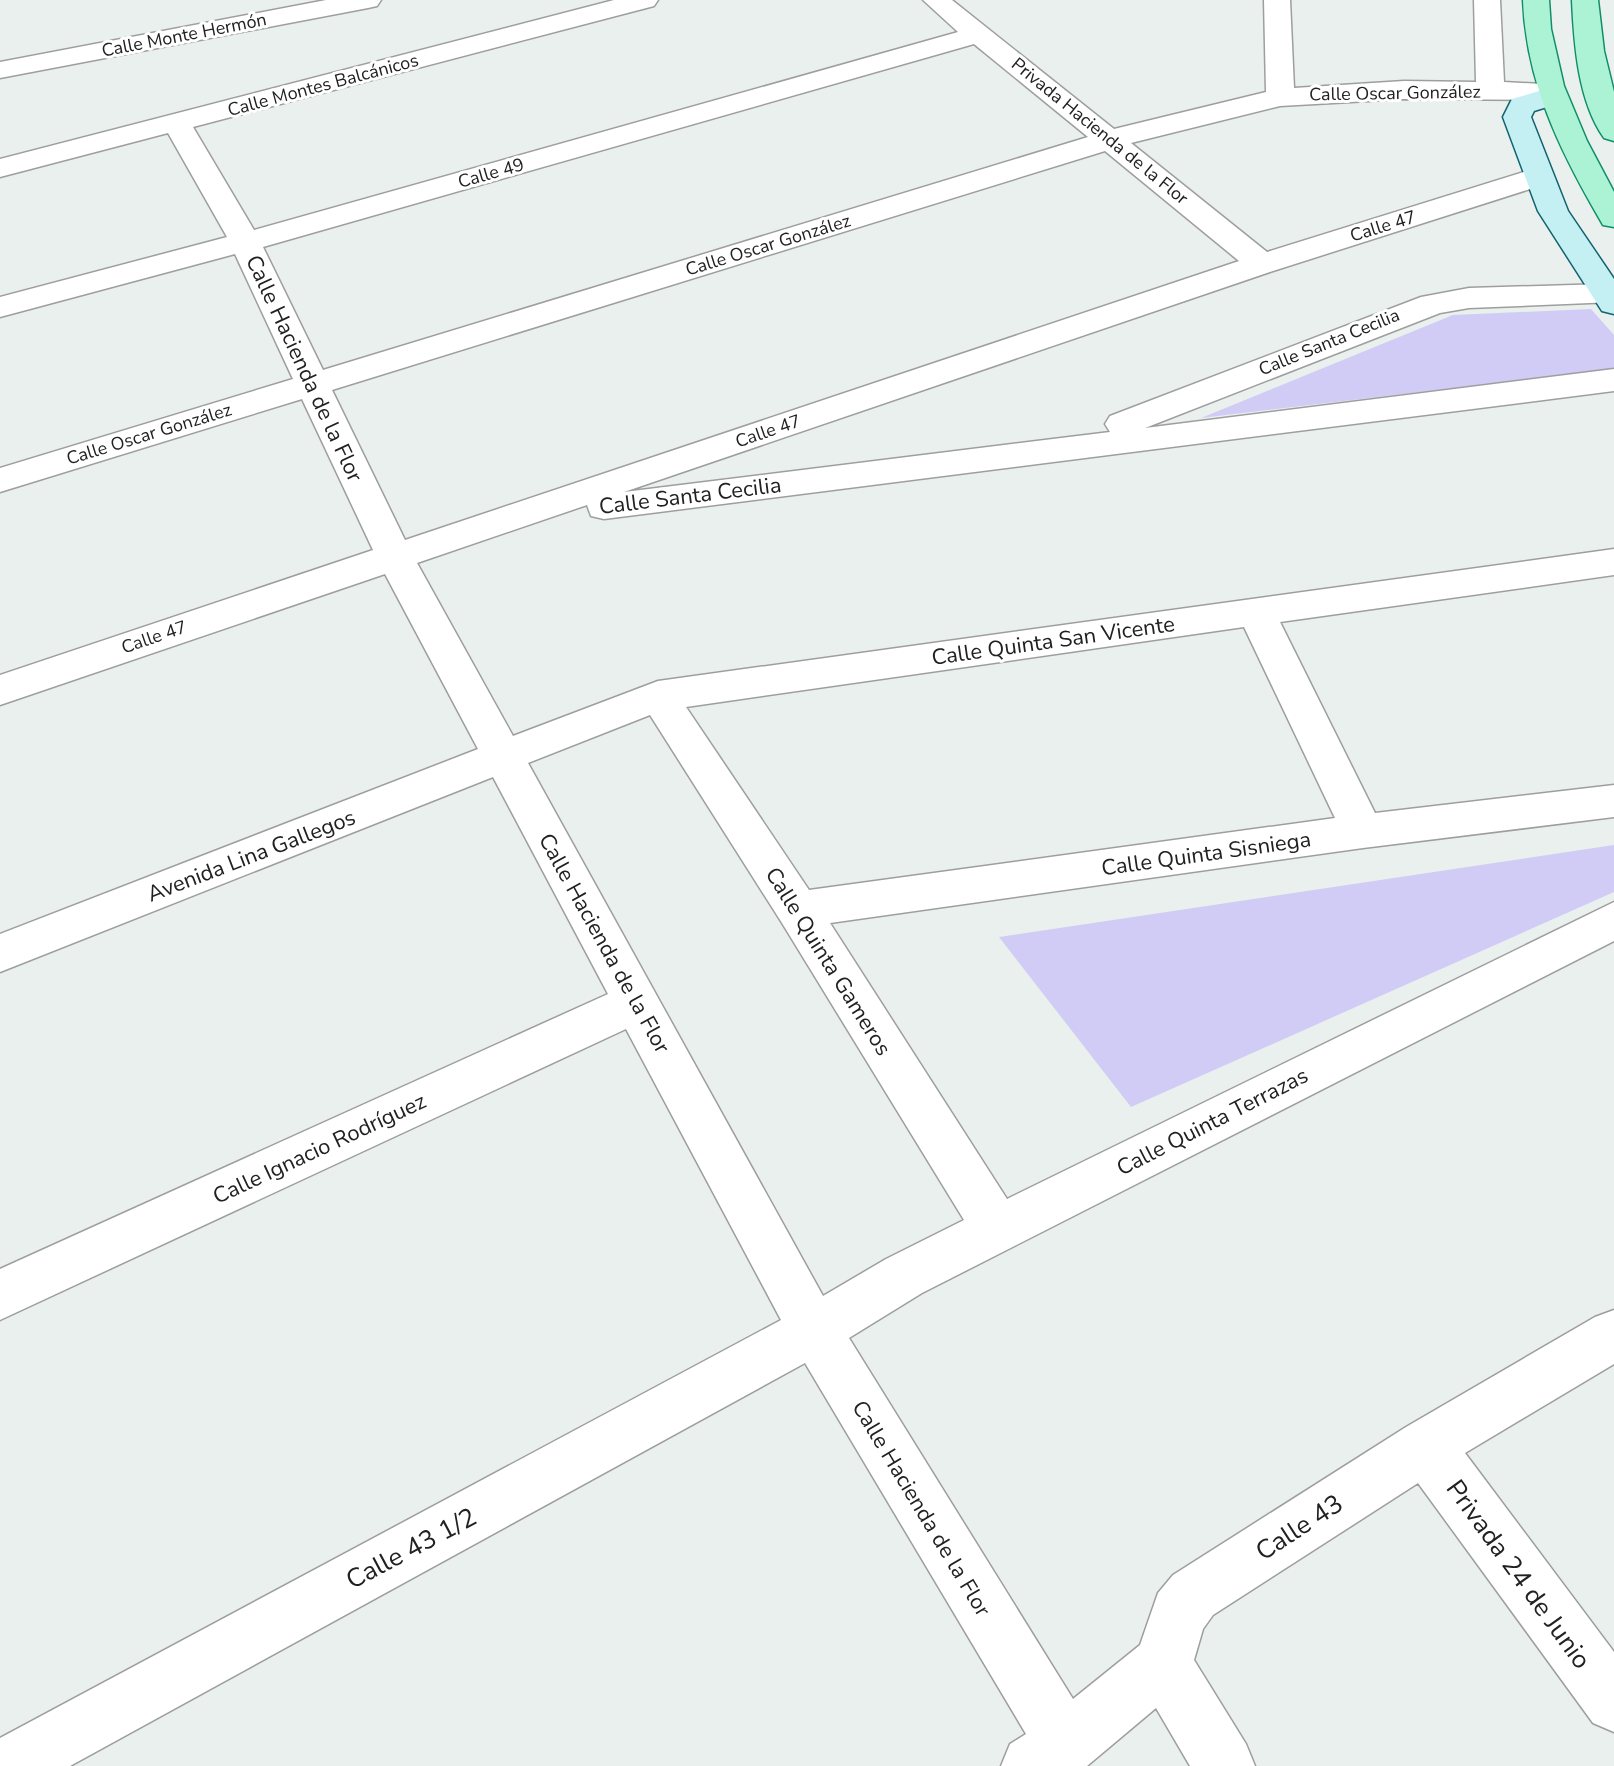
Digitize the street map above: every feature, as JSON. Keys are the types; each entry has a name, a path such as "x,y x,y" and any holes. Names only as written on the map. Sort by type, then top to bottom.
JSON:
{"main road":[{"path":"1536,0 1540,50 1552,93 1567,131 1614,218"},
{"path":"1585,0 1587,40 1597,86 1612,124"}],"street":[{"name":"Calle Monte Hermón","path":"0,70 293,7 368,0"},
{"name":"Calle Montes Balcánicos","path":"0,168 645,0"},
{"name":"Privada Hacienda de la Flor","path":"936,0 1262,264"},
{"path":"1277,0 1280,97"},
{"path":"1487,0 1490,90"},
{"name":"Calle 49","path":"0,307 245,242 980,34"},
{"name":"Calle Oscar González","path":"0,480 1112,140 1280,97 1404,90 1552,93"},
{"path":"1552,93 1522,105 1517,112 1538,177 1569,239 1610,299"},
{"name":"Calle Hacienda de la Flor","path":"177,124 245,242 394,555 814,1330 1049,1755"},
{"name":"Calle 47","path":"0,690 1262,264 1538,177"},
{"name":"Calle Santa Cecilia","path":"1064,447 1433,304 1469,298 1610,299"},
{"name":"Calle Santa Cecilia","path":"507,519 1614,380"},
{"name":"Calle Quinta San Vicente","path":"503,757 658,696 1614,562"},
{"path":"1256,612 1363,831"},
{"name":"Calle Quinta Gameros","path":"658,696 798,910 997,1229"},
{"name":"Avenida Lina Gallegos","path":"0,953 503,757"},
{"name":"Calle Quinta Sisniega","path":"798,910 1363,831 1614,801"},
{"name":"Calle Quinta Terrazas","path":"814,1330 904,1276 1614,920"},
{"name":"Calle Ignacio Rodríguez","path":"0,1295 638,1002"},
{"name":"Calle 43 1/2","path":"9,1766 814,1330"},
{"name":"Calle 43","path":"1163,1664 1179,1614 1193,1595 1425,1446 1614,1335"},
{"name":"Privada 24 de Junio","path":"1425,1446 1614,1702"},
{"path":"1049,1755 1163,1664 1224,1766"}],"shaded area":[{"path":"1591,309 1614,335 1614,369 1201,418 1453,315"},
{"path":"1614,845 1614,892 1131,1107 999,937"}]}
